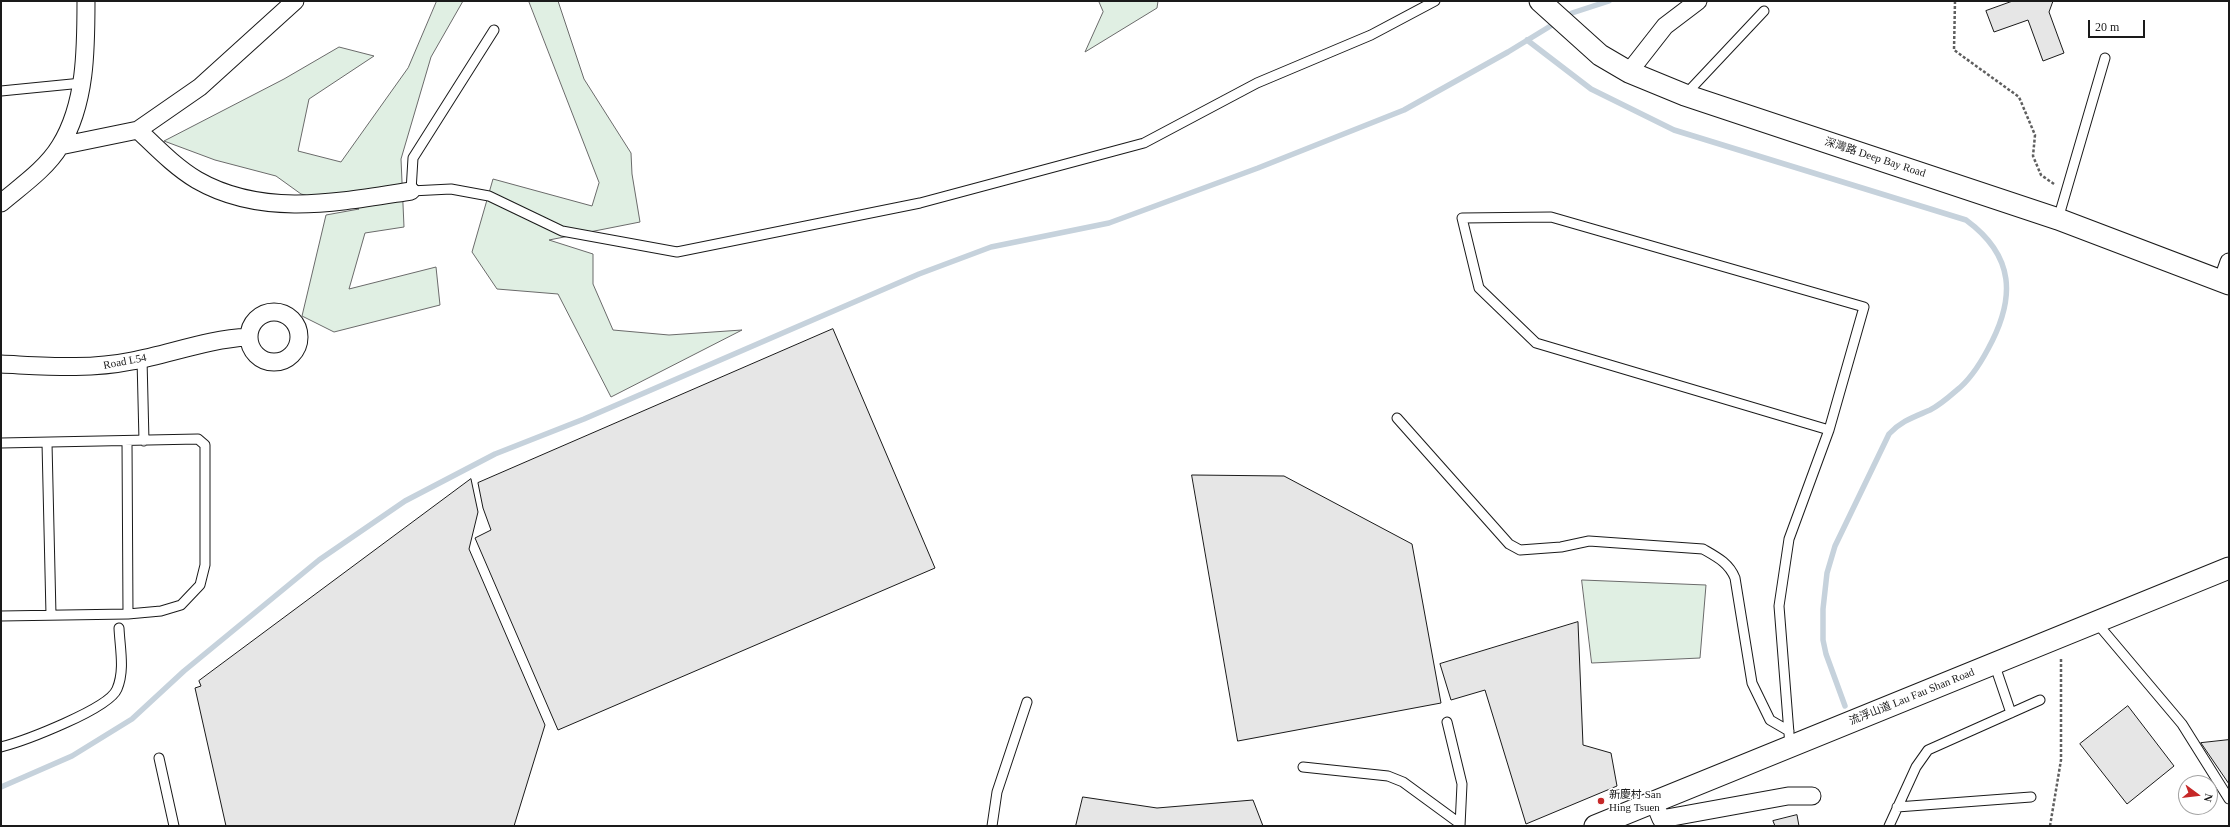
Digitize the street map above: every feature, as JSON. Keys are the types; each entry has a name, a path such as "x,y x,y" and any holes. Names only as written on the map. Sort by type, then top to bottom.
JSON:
{"street":[{"path":"1,203 38,172 60,146 72,117 82,83 86,35 86,1"},
{"path":"60,146 138,130 200,87 295,1"},
{"path":"1629,72 1665,26 1698,1"},
{"name":"深灣路 Deep Bay Road","path":"1542,3 1578,37 1600,55 1629,72 1685,95 2058,219 2226,283"},
{"path":"138,130 161,152 196,179 236,197 267,202 322,204 412,191"},
{"path":"2226,283 2229,262"},
{"name":"Road L54","path":"1,364 94,367 142,359 228,338 248,337"},
{"name":"流浮山道 Lau Fau Shan Road","path":"1595,826 1658,816 1790,738 1994,663 2229,568"},
{"path":"1658,816 1788,796 1812,796"}],"lane":[{"path":"494,30 413,158 412,191 451,188 489,196 562,231 677,252 920,202 1144,143 1257,83 1371,35 1435,1"},
{"path":"1685,95 1764,11"},
{"path":"2058,219 2105,58"},
{"path":"1,91 82,83"},
{"path":"1790,738 1779,606 1789,539 1829,430 1864,307 1551,217 1462,218 1479,288 1536,343 1829,430"},
{"path":"142,359 144,441"},
{"path":"1397,418 1509,544 1520,550 1561,547 1589,541 1703,549 1732,568 1735,578 1752,683 1770,720 1790,738"},
{"path":"1,443 198,439 205,445 205,565 200,585 181,605 161,611 128,614 1,616"},
{"path":"127,441 128,614"},
{"path":"47,442 51,615"},
{"path":"2096,622 2182,724 2229,799"},
{"path":"1,747 20,742 110,700 121,677 119,628"},
{"path":"1994,663 2011,712"},
{"path":"1889,826 1916,767 1928,750 2040,700"},
{"path":"992,826 997,792 1027,702"},
{"path":"1447,722 1462,784 1460,824"},
{"path":"159,758 174,826"},
{"path":"1303,767 1388,776 1404,782 1460,824"},
{"path":"1897,807 2031,797"}],"path":[{"path":"1955,1 1954,50 2019,97 2035,135 2033,156 2041,175 2066,193"},
{"path":"2050,826 2061,760 2061,636"}],"green space":[{"path":"437,1 463,1 431,57 401,159 404,227 365,233 349,289 436,267 440,305 334,332 302,316 326,215 359,209 301,194 276,176 215,160 164,141 284,79 339,47 374,56 309,99 298,151 341,162 408,68"},
{"path":"529,1 558,1 584,79 631,153 632,174 640,222 549,240 593,254 593,284 613,330 669,335 742,330 611,397 558,294 497,289 472,252 493,179 592,206 599,183"},
{"path":"1099,1 1158,1 1157,8 1085,52 1103,12"},
{"path":"1582,580 1706,585 1700,658 1592,663"}],"building":[{"path":"2013,1 2053,1 2049,12 2064,53 2043,61 2028,20 1994,32 1986,11"},
{"path":"833,329 935,568 558,730 475,538 491,530 483,508 478,483"},
{"path":"1192,475 1284,476 1412,544 1441,703 1238,741"},
{"path":"471,479 478,512 469,549 545,725 514,826 226,826 195,688 201,686 199,681"},
{"path":"1578,622 1583,745 1611,753 1617,786 1526,824 1485,690 1451,700 1440,664"},
{"path":"2128,706 2174,766 2127,804 2080,744"},
{"path":"2229,740 2229,784 2201,743"},
{"path":"1083,797 1157,808 1253,800 1263,826 1076,826"},
{"path":"1797,815 1799,826 1775,826 1773,821"}],"waterway":[{"path":"1564,18 1572,13 1609,1"},
{"path":"1,787 72,756 132,719 184,671 319,560 405,501 495,454 584,419 919,274 991,247 1109,223 1258,168 1404,110 1508,52 1557,22"},
{"path":"1527,40 1591,89 1674,130 1966,220 1982,234 1994,248 2002,263 2006,279 2006,295 2003,312 1997,330 1982,360 1967,381 1944,401 1930,410 1913,417 1889,434 1835,546 1827,573 1823,609 1823,640 1826,654 1845,706"}],"place":[{"name":"新慶村 San Hing Tsuen","path":"1601,801"}]}
